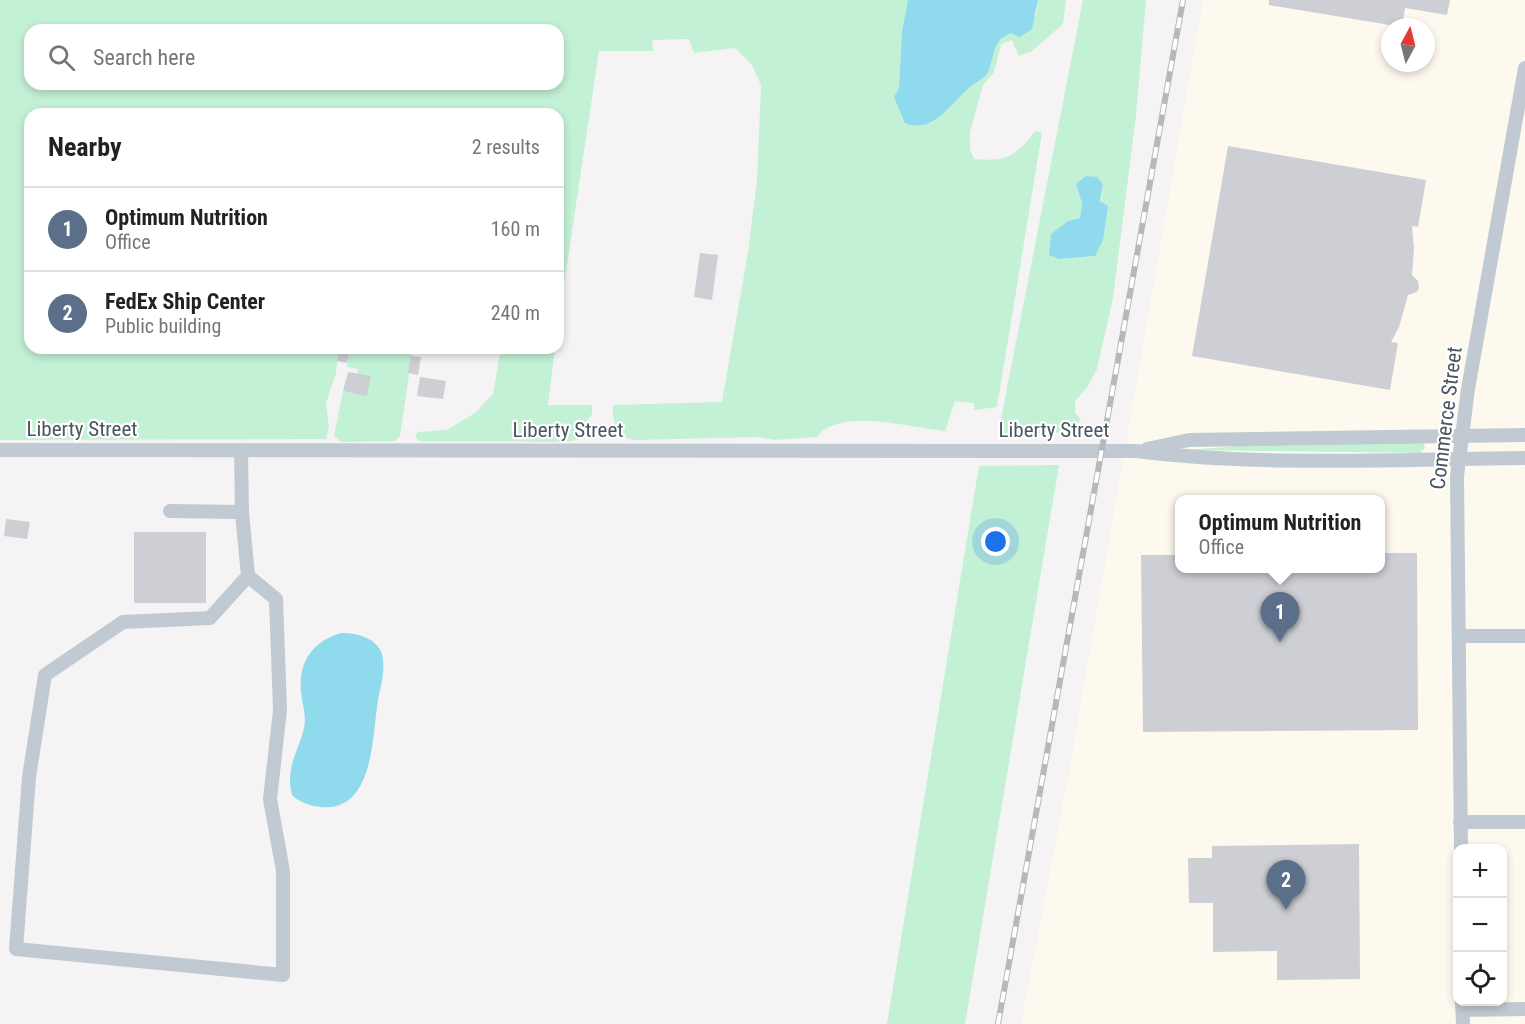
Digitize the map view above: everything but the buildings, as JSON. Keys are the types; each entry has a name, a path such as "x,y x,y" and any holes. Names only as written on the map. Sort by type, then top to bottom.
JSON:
{"street":[{"name":"Commerce Street","path":"1461,844 1457,476 1468,389 1525,68"},
{"name":"Liberty Street","path":"1136,451 1189,440 1525,435"},
{"name":"Liberty Street","path":"0,450 1136,451 1191,458 1303,461 1525,458"},
{"path":"241,450 242,512 249,576 276,599 280,710 270,799 283,871 283,975 16,949 29,777 45,675 123,622 210,618 249,576"},
{"path":"170,511 242,512"},
{"path":"1459,636 1525,636"},
{"path":"1460,822 1525,822"},
{"path":"1462,1012 1525,1009"}],"shaded area":[{"path":"1203,0 1525,0 1525,1024 1021,1024 1067,783"}],"green space":[{"path":"0,0 908,0 902,31 899,88 894,97 925,124 938,118 964,92 984,77 990,68 997,42 1007,32 1036,16 1038,0 1066,0 1063,24 1032,51 1019,56 1012,40 1001,44 994,72 983,85 970,132 970,149 974,159 994,160 1009,156 1022,147 1035,131 1042,133 997,407 974,410 974,403 955,401 945,431 858,421 827,428 817,437 775,440 758,437 634,440 623,436 617,427 613,417 613,405 722,402 748,252 757,181 761,85 752,65 735,48 694,53 689,39 652,40 653,51 599,51 564,285 564,108 24,108 24,354 338,354 336,373 326,403 329,427 326,439 0,440"},
{"path":"1083,0 1146,0 1136,115 1113,298 1097,369 1088,386 1075,401 1075,412 1081,420 1068,432 1007,436 999,429","holes":["1076,184 1103,185 1095,256 1059,259 1068,221 1080,218 1082,203"]},
{"path":"349,354 412,354 400,436 395,441 342,442 334,436 343,391 367,395 357,374 358,369 347,367"},
{"path":"500,354 554,354 548,405 592,405 592,414 583,426 590,432 590,436 567,442 419,441 415,437 418,432 447,430 475,413 493,394"},
{"path":"1423,442 1425,448 1420,453 1185,450 1280,443"},
{"path":"1059,465 965,1024 887,1024 979,466"}],"water":[{"path":"908,0 1038,0 1032,29 1020,37 1011,33 1000,39 985,76 969,88 941,116 924,125 915,126 905,123 894,97 899,88 902,31"},
{"path":"1086,176 1097,177 1103,185 1100,201 1108,206 1103,240 1095,256 1059,259 1049,255 1051,234 1068,221 1080,218 1082,203 1076,184"},
{"path":"341,633 362,636 376,644 382,654 382,677 371,755 360,787 351,798 338,806 321,807 305,803 292,795 290,785 291,769 305,724 301,692 302,671 309,654 315,647"}],"railway":[{"path":"998,1024 1183,0"}],"place":[{"name":"Optimum Nutrition","path":"1280,642"},
{"name":"FedEx Ship Center","path":"1286,910"}]}
